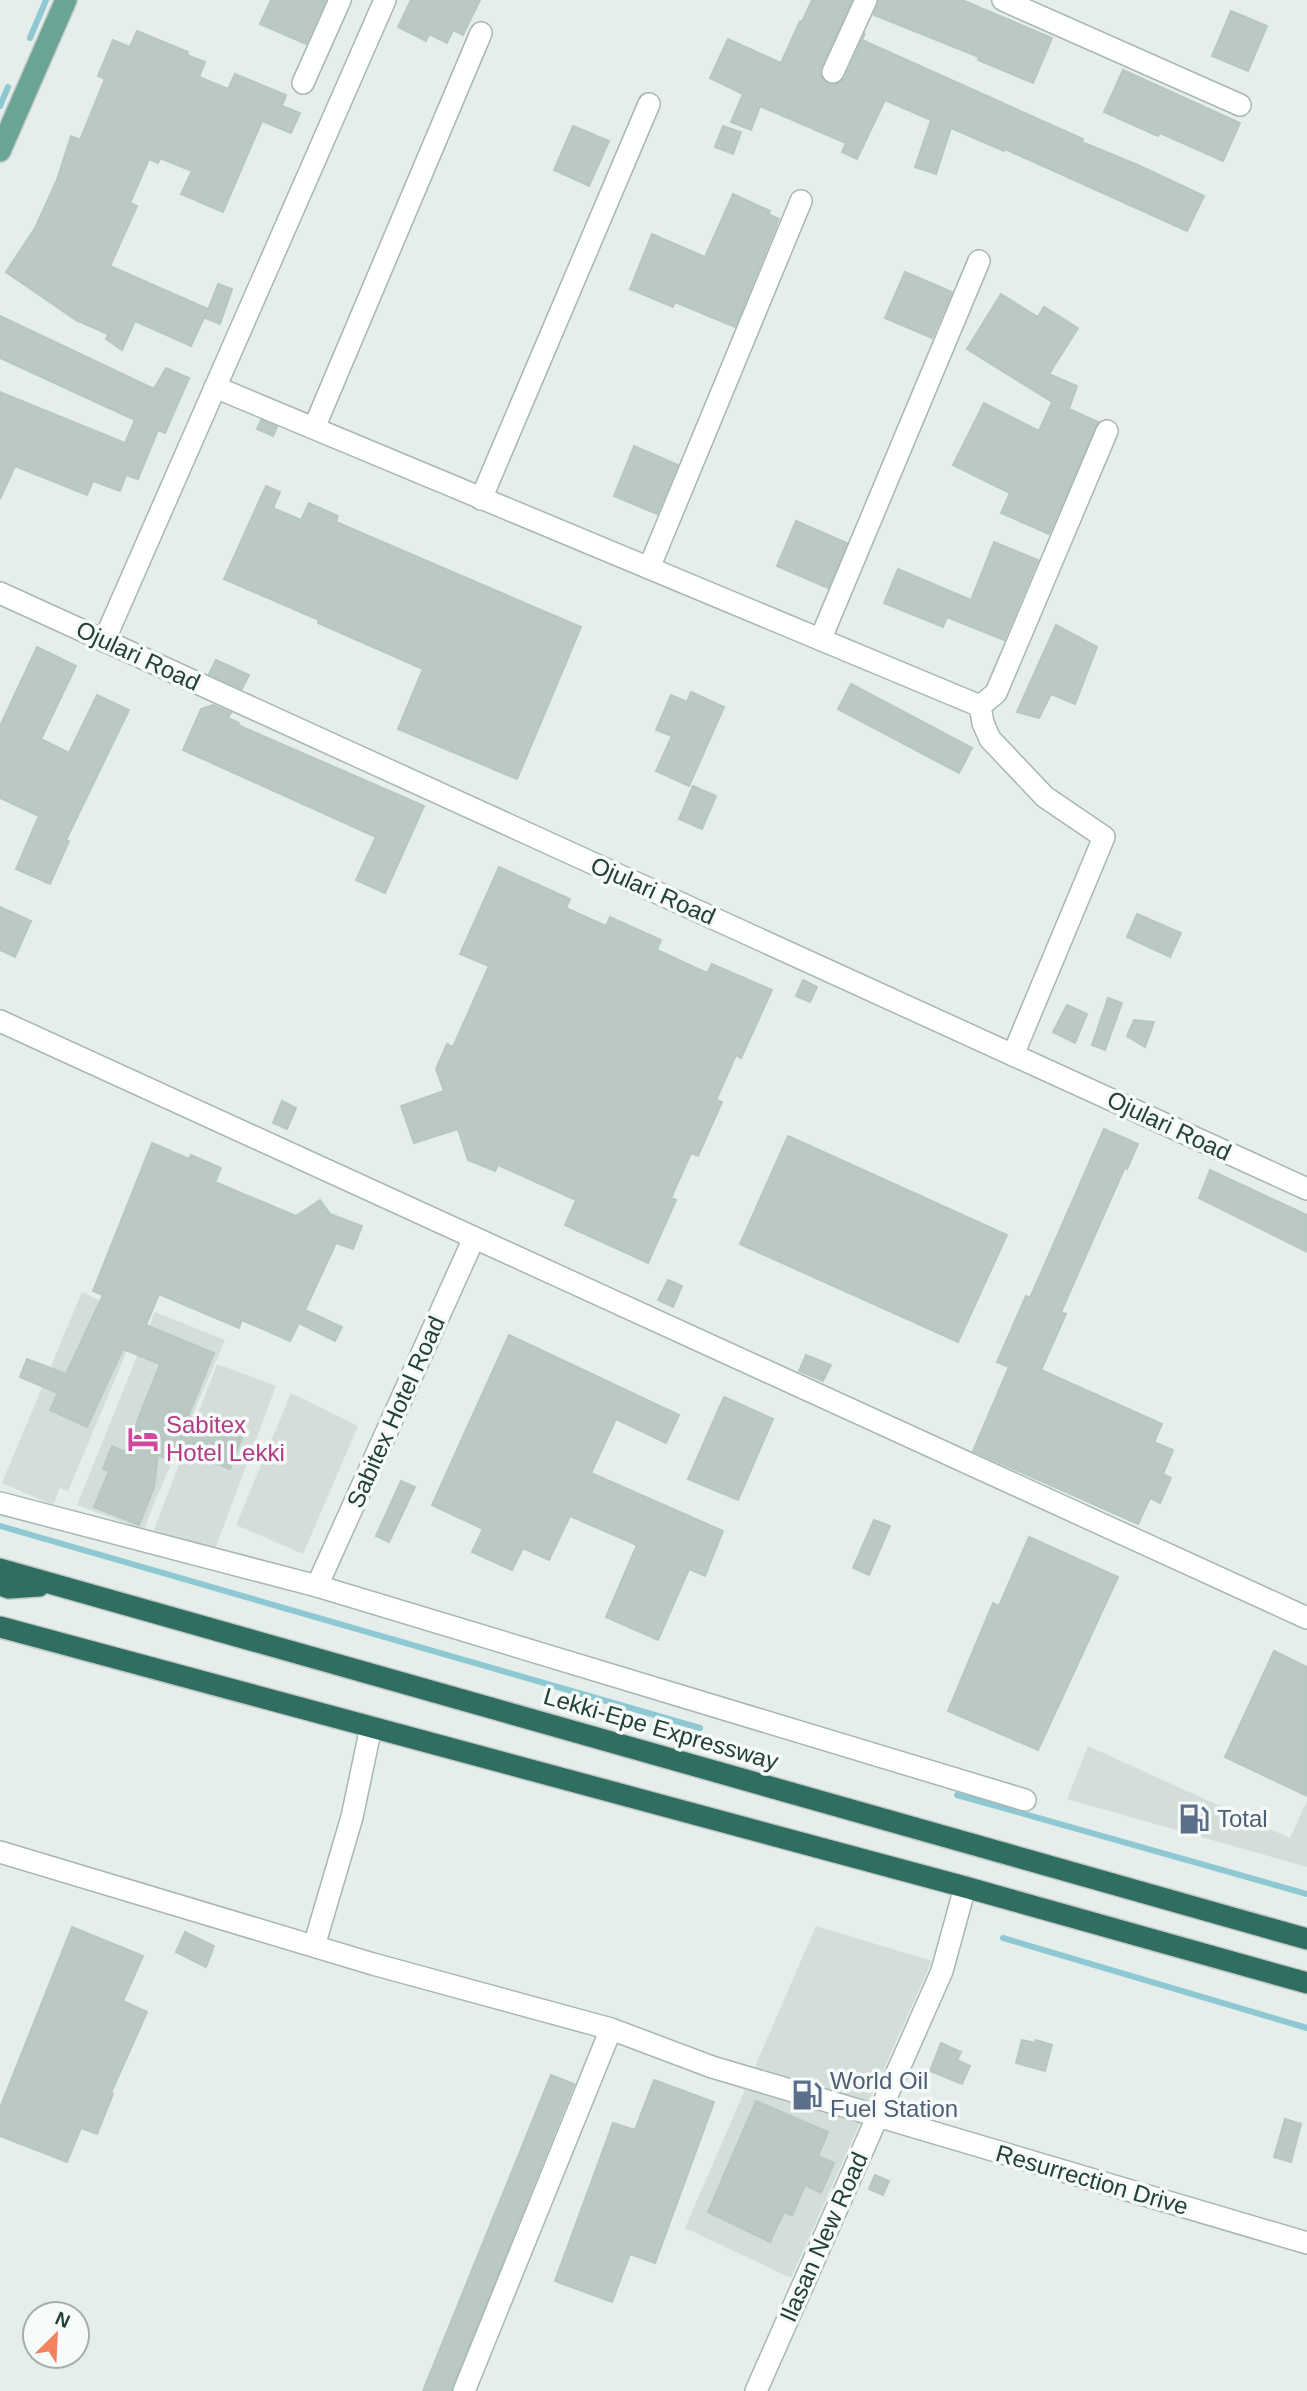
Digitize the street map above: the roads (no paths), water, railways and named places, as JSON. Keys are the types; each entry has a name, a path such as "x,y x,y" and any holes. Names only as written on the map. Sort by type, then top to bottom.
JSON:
{"highway":[{"name":"Lekki-Epe Expressway","path":"0,1569 1307,1939"},
{"path":"0,1585 9,1588 59,1585"},
{"path":"0,1627 965,1887 1307,1983"}],"main road":[{"path":"0,151 66,0"}],"street":[{"path":"303,83 340,0"},
{"path":"104,640 385,0"},
{"path":"833,72 866,0"},
{"path":"1003,0 1240,105"},
{"path":"314,428 481,33"},
{"path":"481,499 649,104"},
{"path":"649,568 802,201"},
{"path":"821,638 979,261"},
{"path":"215,387 980,706"},
{"path":"980,706 996,693 1107,431"},
{"name":"Ojulari Road","path":"0,593 1307,1189"},
{"path":"980,706 990,740 1045,797 1104,837 1013,1055"},
{"path":"0,1021 1307,1618"},
{"name":"Sabitex Hotel Road","path":"317,1586 474,1238"},
{"path":"0,1503 317,1586 1025,1800"},
{"path":"314,1946 352,1817 371,1727"},
{"name":"Resurrection Drive","path":"0,1852 314,1946 611,2029 712,2067 1307,2243"},
{"name":"Ilasan New Road","path":"756,2391 942,1971 965,1887"},
{"path":"464,2391 611,2029"}],"waterway":[{"path":"30,38 46,0"},
{"path":"0,106 8,87"},
{"path":"0,1526 700,1728"},
{"path":"957,1795 1307,1894"},
{"path":"1003,1938 1307,2028"}],"place":[{"name":"Sabitex Hotel Lekki","path":"143,1439"},
{"name":"Total","path":"1194,1819"},
{"name":"World Oil Fuel Station","path":"807,2095"}]}
